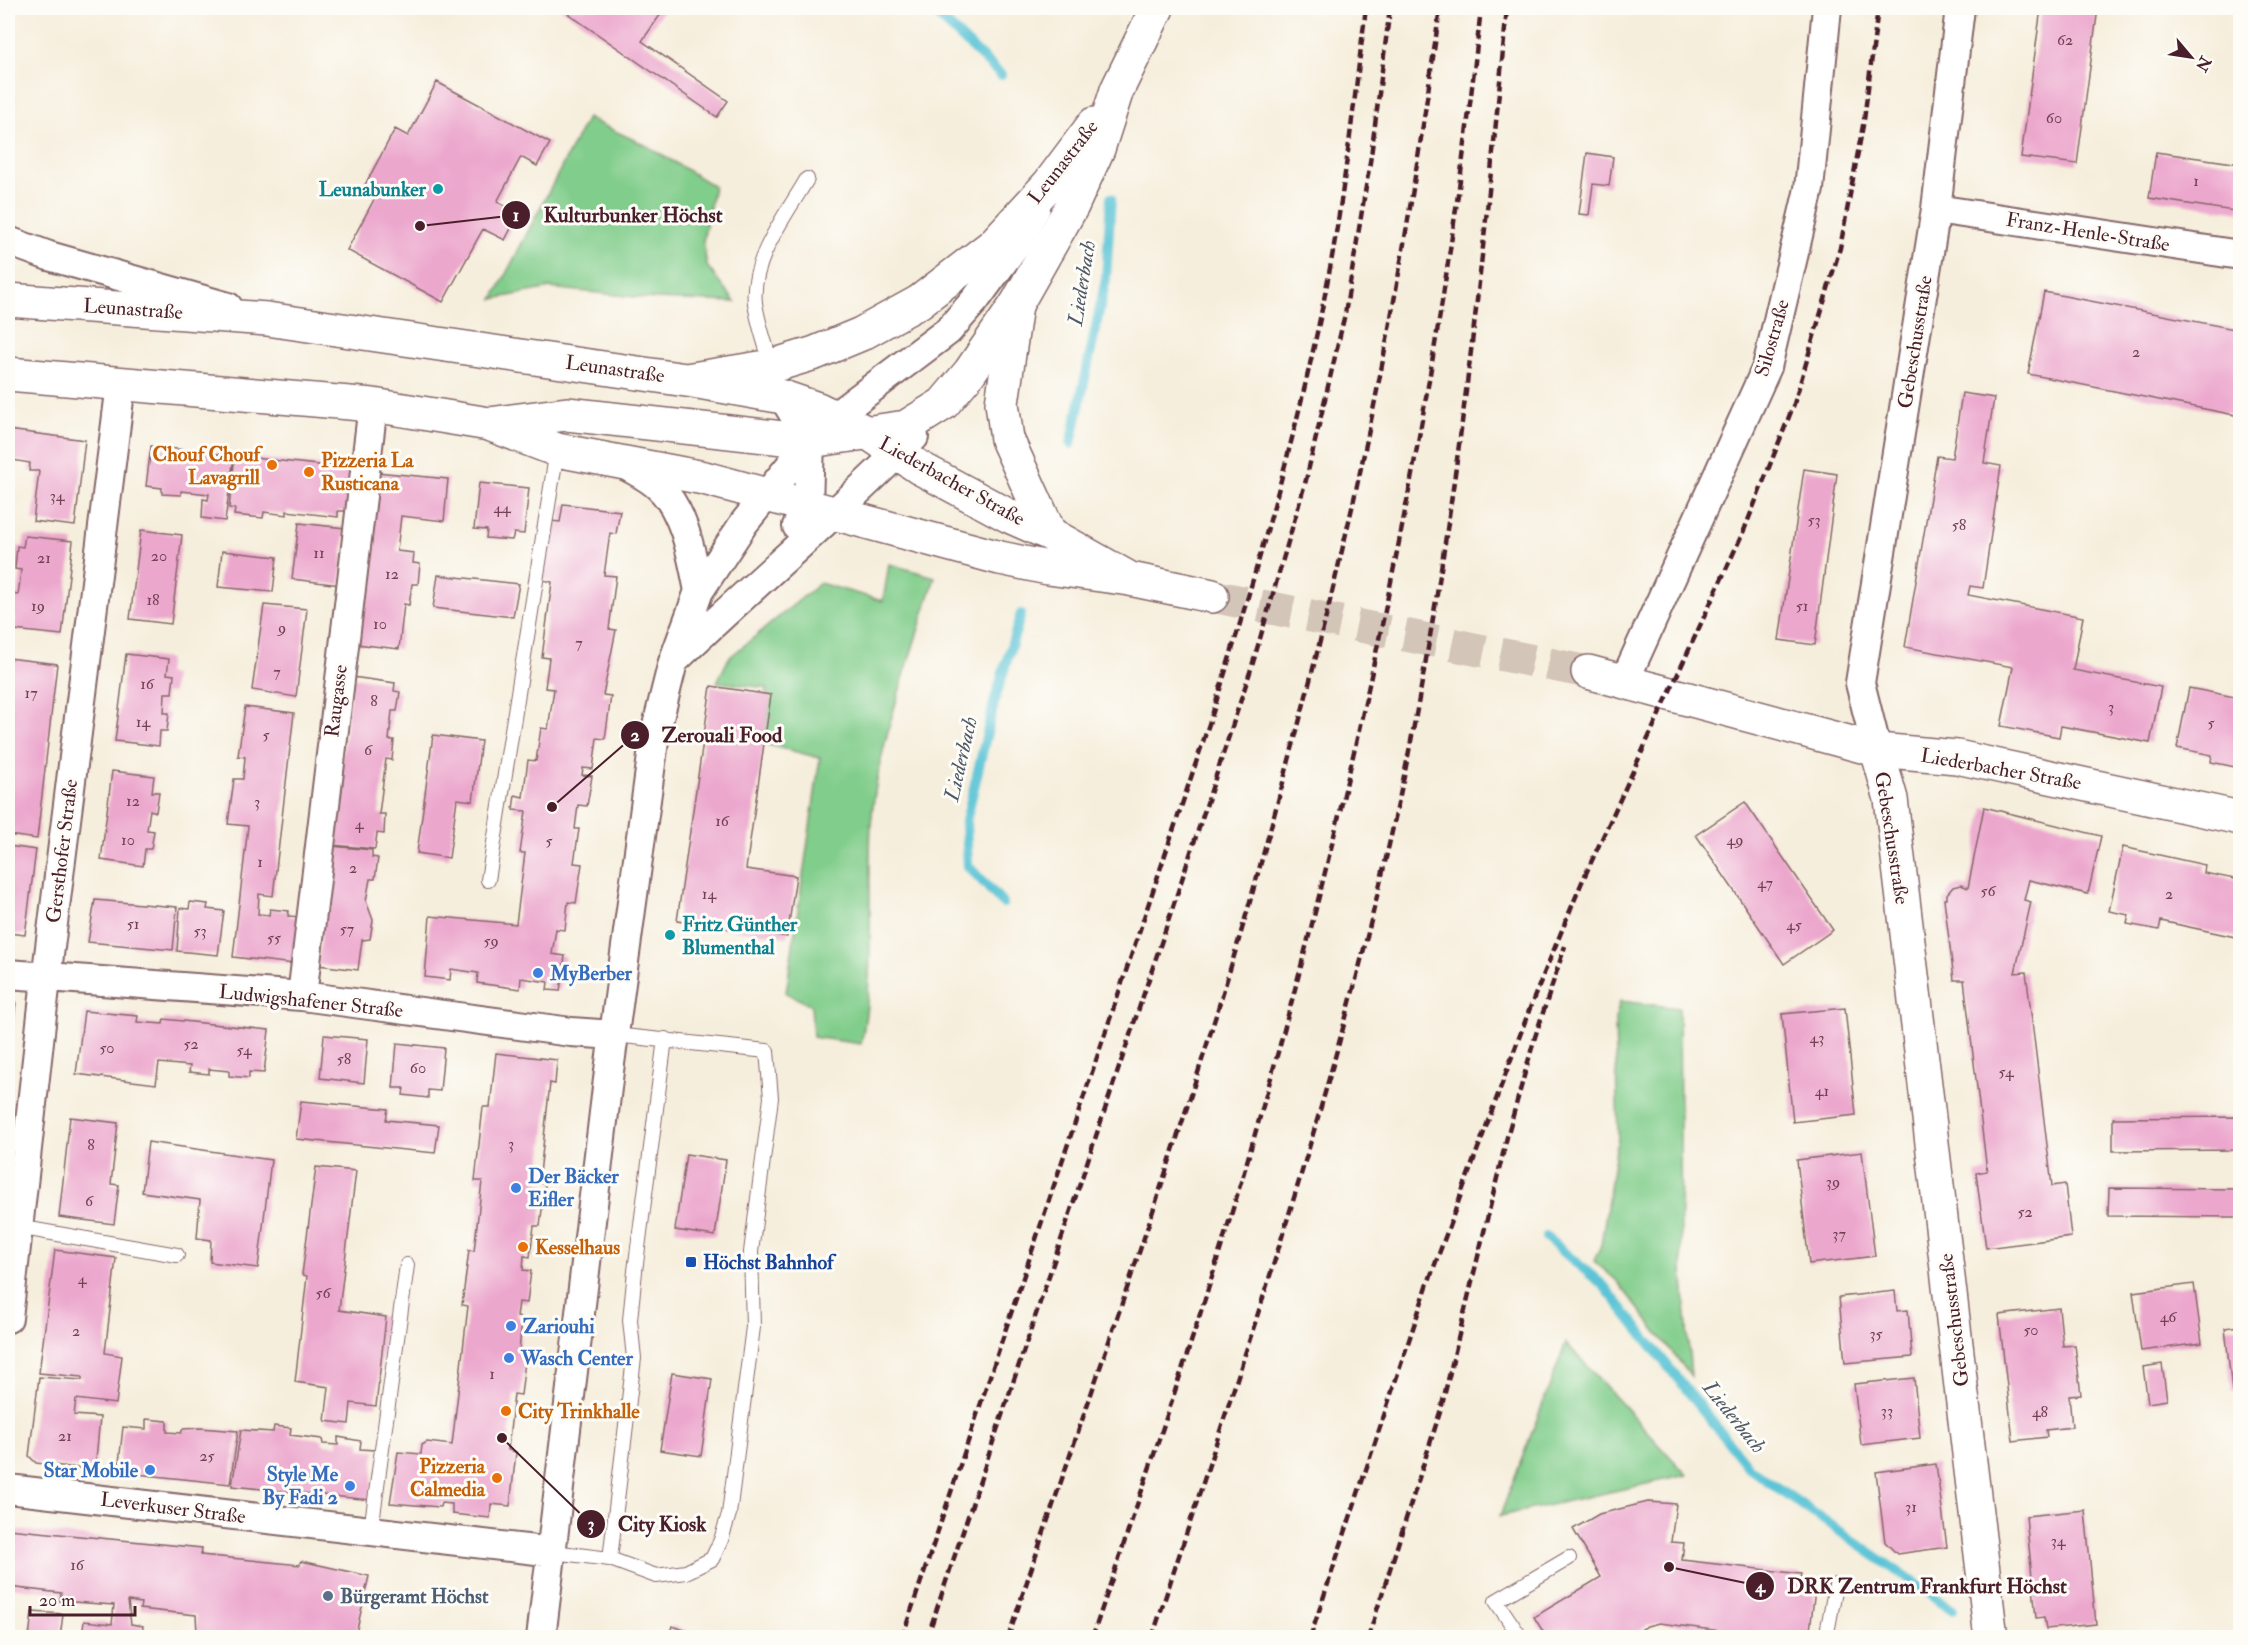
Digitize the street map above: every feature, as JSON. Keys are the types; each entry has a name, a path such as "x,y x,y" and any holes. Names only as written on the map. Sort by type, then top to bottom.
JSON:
{"street":[{"path":"673,662 769,571 822,510 897,454 970,372 1016,305 1072,206 1098,149 1117,90 1157,8"},
{"name":"Silostraße","path":"1625,680 1767,368 1809,189 1827,8"},
{"name":"Gebeschusstraße","path":"1960,8 1936,209 1860,683 1891,799 1991,1638"},
{"name":"Leunastraße","path":"8,300 267,319 686,380 772,366 815,353 861,334 919,302 993,245 1049,184 1083,141 1117,90"},
{"path":"541,1638 614,1035 655,735 673,662 699,591 744,523 810,441 834,417 948,331 976,300 1017,243 1049,184"},
{"name":"Franz-Henle-Straße","path":"1936,209 2241,255"},
{"path":"8,241 49,256 267,319"},
{"path":"1016,305 1002,403 1007,439 1050,534"},
{"path":"8,374 373,405 489,424 557,450 618,460 769,494 1010,560 1048,568 1130,579"},
{"name":"Liederbacher Straße","path":"686,380 783,397 834,417 870,435 897,454 1009,516 1050,534 1130,579 1212,596"},
{"name":"Gersthofer Straße","path":"8,1318 46,979 121,384"},
{"path":"783,397 810,441 822,510"},
{"path":"489,424 567,414 810,441 870,435 906,427 943,404"},
{"name":"Raugasse","path":"302,996 373,405"},
{"path":"618,460 659,487 675,510 691,550 699,591"},
{"name":"Liederbacher Straße","path":"1588,672 1625,680 1877,750 1957,757 2241,818"},
{"name":"Ludwigshafener Straße","path":"8,974 46,979 302,996 571,1032 614,1035"},
{"name":"Leverkuser Straße","path":"8,1489 553,1552"}],"lane":[{"path":"783,397 755,303 755,285 768,248 807,179"},
{"path":"488,880 557,450"},
{"path":"553,1552 610,1559 656,1576 686,1572 712,1559 722,1540 729,1514 753,1327 751,1252 771,1098 767,1051 614,1035"},
{"path":"610,1559 634,1358 630,1320 634,1281 665,1039"},
{"path":"18,1227 177,1255"},
{"path":"371,1530 407,1265"},
{"path":"1521,1638 1496,1601 1569,1558"},
{"path":"1826,1638 1836,1585"}],"green space":[{"path":"587,118 647,146 714,186 703,241 707,266 735,302 655,299 550,288 493,299"},
{"path":"889,564 935,577 880,763 871,825 870,962 866,1017 861,1044 813,1037 811,1005 786,993 820,758 761,743 767,688 717,682 729,658 820,583 883,601"},
{"path":"1620,1001 1679,1008 1681,1256 1691,1376 1616,1280 1594,1261 1601,1245 1618,1136 1615,1019"},
{"path":"1566,1343 1687,1475 1500,1516"}],"building":[{"path":"560,8 665,8 642,41 728,101 717,117"},
{"path":"2041,8 2098,8 2077,164 2021,157"},
{"name":"Leunabunker","path":"437,82 550,143 537,166 521,157 497,202 519,213 505,240 483,229 443,302 347,250 378,192 365,185 395,129 408,136"},
{"path":"2156,152 2240,164 2240,212 2149,198"},
{"path":"1587,153 1613,157 1609,186 1593,184 1589,215 1579,214"},
{"path":"2044,292 2240,330 2240,416 2028,374"},
{"path":"1962,393 1994,398 1984,463 2001,466 1983,588 1970,586 1968,595 2083,617 2073,670 2161,687 2150,743 2061,726 2059,737 2001,726 2013,667 1905,647 1937,456 1952,458"},
{"path":"8,430 85,440 75,526 33,521 39,471 29,471 30,463 13,460 10,480 8,480"},
{"path":"151,446 234,456 225,521 202,518 203,499 208,500 209,494 181,491 181,495 162,494 162,488 146,486"},
{"path":"235,456 354,469 348,511 338,511 338,517 287,511 287,515 264,512 263,518 234,515 235,509 229,508"},
{"path":"1804,469 1837,474 1815,645 1779,640"},
{"path":"376,472 448,479 444,521 401,516 397,551 414,553 413,563 420,564 418,584 412,584 409,605 404,604 399,649 356,644"},
{"path":"479,483 529,488 524,534 514,533 512,540 486,538 487,530 474,529"},
{"path":"563,504 620,511 616,534 610,533 604,575 616,576 609,629 616,630 603,695 611,696 605,739 597,738 593,769 583,768 582,775 592,776 587,806 578,805 575,829 579,829 574,863 582,864 576,903 568,902 565,930 556,929 552,954 565,956 560,991 547,990 548,982 521,978 520,989 477,983 478,973 451,969 450,980 425,977 430,916 516,924 525,853 520,853 526,811 513,810 515,795 523,797 528,760 536,761 541,728 548,729 554,689 545,688 549,658 542,657 552,582 543,580 551,521 560,522"},
{"path":"299,523 345,528 340,585 292,579"},
{"path":"141,530 182,535 171,624 130,619"},
{"path":"25,536 73,541 62,635 14,630 15,617 10,617 12,594 18,595 21,570 15,569 17,546 23,547"},
{"path":"222,551 277,557 273,592 218,587"},
{"path":"438,575 519,584 513,617 433,608"},
{"path":"264,605 307,609 296,697 252,690"},
{"path":"126,654 169,659 167,674 174,675 172,693 165,693 164,713 169,713 167,731 160,731 159,746 115,741"},
{"path":"8,658 57,664 37,839 8,835"},
{"path":"352,677 395,683 394,691 400,692 397,711 392,711 389,740 394,740 392,760 386,759 379,814 385,814 384,834 377,833 375,849 331,845"},
{"path":"711,686 771,695 746,869 796,876 787,937 677,921"},
{"path":"2189,688 2240,698 2240,768 2211,762 2212,755 2177,748"},
{"path":"245,707 294,713 273,896 259,894 258,914 269,915 270,909 289,911 288,916 300,917 294,964 233,957 248,826 228,824 234,779 243,779 245,757 238,756"},
{"path":"433,735 481,741 473,801 457,799 449,858 417,853"},
{"path":"112,771 154,776 152,792 159,792 156,812 150,810 147,830 154,831 151,849 145,849 143,866 101,860"},
{"path":"1745,802 1833,930 1784,964 1696,835"},
{"path":"1984,807 2101,836 2088,894 2029,880 2024,900 2031,902 2015,973 2026,972 2052,1186 2065,1184 2071,1237 1986,1248 1976,1173 1987,1171 1964,980 1954,980 1944,899 1947,899 1947,894 1953,887 1961,885 1968,888"},
{"path":"8,846 36,850 25,935 8,933"},
{"path":"331,846 372,850 372,857 378,858 375,879 370,879 366,901 373,920 370,939 362,940 358,970 318,965"},
{"path":"2123,847 2205,865 2204,873 2240,880 2240,938 2161,921 2159,930 2127,924 2129,915 2109,911"},
{"path":"95,900 177,907 173,950 88,942"},
{"path":"190,902 208,904 207,909 224,911 218,955 177,951 180,908 189,909"},
{"path":"8,1001 16,1002 10,1050 8,1050"},
{"path":"1845,1008 1856,1115 1793,1122 1782,1014"},
{"path":"84,1011 138,1016 137,1022 163,1024 164,1019 269,1030 264,1073 249,1072 249,1078 229,1076 229,1071 209,1069 209,1074 189,1072 190,1066 159,1063 156,1084 76,1074"},
{"path":"324,1035 368,1039 364,1083 320,1078"},
{"path":"397,1043 444,1048 440,1091 428,1090 428,1098 403,1095 404,1088 393,1088"},
{"path":"496,1053 557,1060 555,1084 550,1083 539,1183 545,1184 540,1226 534,1226 530,1257 524,1256 523,1270 531,1271 527,1303 519,1302 517,1317 522,1318 519,1352 526,1353 521,1395 514,1394 508,1450 516,1452 510,1506 491,1504 490,1518 452,1514 452,1504 441,1503 440,1507 390,1503 398,1452 421,1454 422,1445 427,1442 452,1445 468,1306 462,1305 469,1250 474,1251 482,1181 475,1181 483,1107 490,1107"},
{"path":"301,1101 388,1109 386,1120 439,1125 435,1153 296,1139"},
{"path":"70,1117 118,1123 111,1184 119,1185 114,1224 59,1217"},
{"path":"2240,1117 2240,1150 2113,1151 2113,1118"},
{"path":"148,1142 271,1160 258,1268 210,1262 211,1240 197,1238 200,1200 142,1192"},
{"path":"1862,1152 1875,1256 1809,1264 1797,1160"},
{"path":"686,1154 726,1160 715,1236 675,1230"},
{"path":"316,1167 356,1171 339,1310 386,1317 376,1406 351,1403 349,1424 325,1421 329,1387 295,1382 307,1276 302,1275"},
{"path":"2109,1188 2240,1189 2240,1217 2108,1216"},
{"path":"55,1250 116,1258 105,1353 122,1356 116,1404 76,1399 74,1415 100,1417 95,1470 36,1463 29,1456 39,1377 82,1380 82,1377 39,1373"},
{"path":"2194,1284 2202,1343 2141,1351 2133,1292"},
{"path":"1895,1291 1897,1311 1908,1310 1912,1357 1845,1363 1839,1297"},
{"path":"2059,1308 2063,1346 2075,1345 2081,1395 2069,1396 2072,1427 2046,1430 2047,1437 2013,1441 1999,1315"},
{"path":"2240,1326 2240,1390 2232,1391 2225,1328"},
{"path":"2162,1364 2167,1400 2148,1403 2143,1367"},
{"path":"672,1373 712,1379 701,1456 660,1450"},
{"path":"1914,1378 1920,1438 1861,1445 1854,1384"},
{"path":"146,1419 167,1421 167,1432 181,1433 183,1429 200,1428 238,1431 230,1484 118,1472 123,1427 146,1429"},
{"path":"274,1426 291,1428 290,1435 322,1439 323,1444 338,1445 338,1437 361,1441 360,1449 375,1450 371,1500 232,1486 241,1430 273,1432"},
{"path":"1936,1464 1947,1547 1897,1554 1885,1542 1876,1472"},
{"path":"1648,1502 1676,1504 1671,1542 1684,1543 1682,1560 1801,1574 1798,1588 1815,1590 1809,1638 1776,1638 1659,1623 1647,1626 1628,1638 1547,1638 1534,1617 1601,1577 1573,1529 1599,1514"},
{"path":"2085,1510 2096,1624 2046,1629 2044,1617 2036,1618 2026,1516"},
{"path":"8,1529 202,1548 201,1555 300,1565 301,1561 369,1576 355,1638 177,1638 177,1634 197,1633 196,1615 140,1609 141,1603 128,1601 131,1624 143,1626 142,1638 82,1638 84,1621 112,1624 114,1605 60,1601 61,1593 8,1587"},
{"path":"32,1612 63,1614 60,1638 29,1638"},
{"path":"672,1626 706,1637 706,1638 668,1638"}],"waterway":[{"name":"Liederbach","path":"930,8 1001,75"},
{"name":"Liederbach","path":"1071,444 1106,279 1111,198"},
{"name":"Liederbach","path":"1003,903 968,866 966,821 995,699 1021,614"},
{"name":"Liederbach","path":"1546,1237 1604,1286 1749,1468 1953,1610"}],"tunnel":[{"path":"1212,596 1588,672"}],"railway":[{"path":"902,1638 1213,712 1258,562 1299,411 1329,271 1347,158 1366,8"},
{"path":"927,1638 1252,666 1306,480 1345,314 1371,156 1390,8"},
{"path":"1008,1638 1131,1276 1220,1003 1298,727 1344,542 1373,409 1410,209 1440,8"},
{"path":"1092,1638 1233,1210 1290,1008 1360,725 1391,583 1443,296 1464,152 1481,8"},
{"path":"1152,1638 1261,1305 1295,1193 1359,969 1387,855 1428,650 1456,467 1479,284 1507,8"},
{"path":"1310,1638 1427,1286 1533,1000 1582,882 1745,528 1794,404 1840,248 1864,120 1878,8"},
{"path":"1368,1638 1441,1409 1507,1137 1535,1037 1565,946"}],"place":[{"name":"Leunabunker","path":"438,189"},
{"name":"Kulturbunker Höchst","path":"420,226"},
{"name":"Chouf Chouf Lavagrill","path":"272,465"},
{"name":"Pizzeria La Rusticana","path":"309,472"},
{"name":"Zerouali Food","path":"552,807"},
{"name":"Fritz Günther Blumenthal","path":"670,935"},
{"name":"MyBerber","path":"538,973"},
{"name":"Der Bäcker Eifler","path":"516,1188"},
{"name":"Kesselhaus","path":"523,1247"},
{"name":"Höchst Bahnhof","path":"691,1262"},
{"name":"Zariouhi","path":"511,1326"},
{"name":"Wasch Center","path":"509,1358"},
{"name":"City Trinkhalle","path":"506,1411"},
{"name":"City Kiosk","path":"502,1438"},
{"name":"Star Mobile","path":"150,1470"},
{"name":"Pizzeria Calmedia","path":"497,1478"},
{"name":"Style Me By Fadi 2","path":"350,1486"},
{"name":"DRK Zentrum Frankfurt Höchst","path":"1669,1567"},
{"name":"Bürgeramt Höchst","path":"328,1596"}]}
